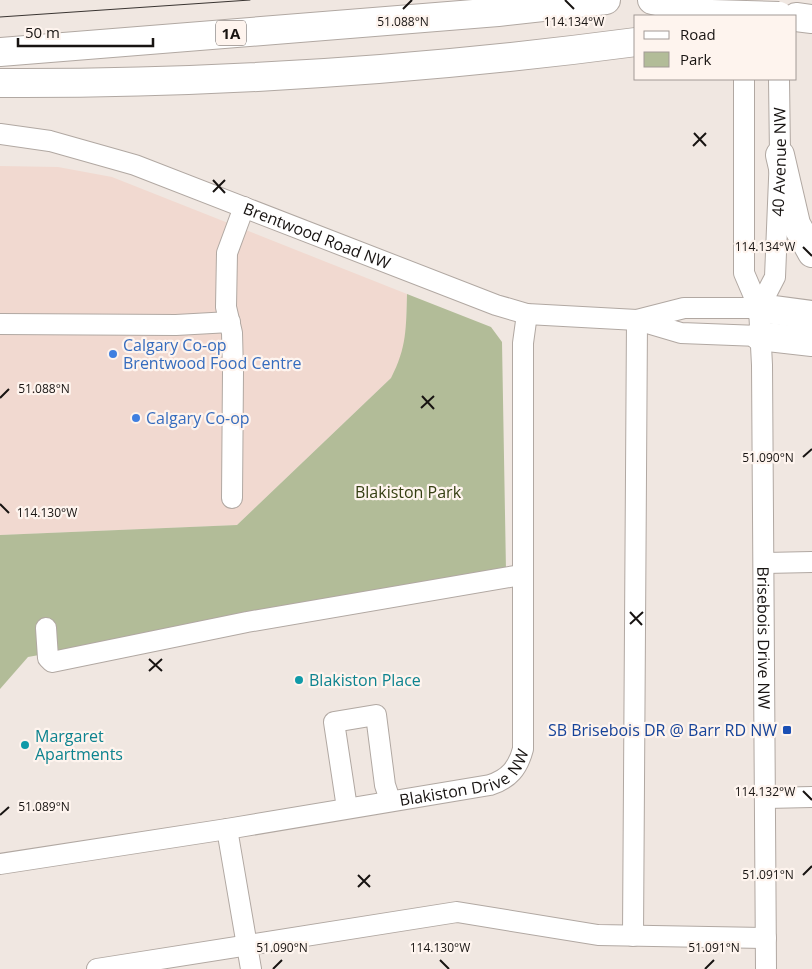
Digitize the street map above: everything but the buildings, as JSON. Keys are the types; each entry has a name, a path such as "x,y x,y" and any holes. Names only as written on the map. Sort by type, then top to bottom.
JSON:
{"highway":[{"name":"1A","path":"0,52 498,12 606,0"},
{"path":"652,0 720,15"},
{"path":"0,83 225,79 427,65 634,42"},
{"path":"780,156 796,224 812,253"},
{"path":"759,308 812,315"},
{"path":"759,336 812,342"}],"street":[{"path":"744,0 744,15"},
{"path":"779,0 790,15"},
{"name":"40 Avenue NW","path":"744,80 744,273 759,308"},
{"name":"40 Avenue NW","path":"759,308 776,277 780,156 779,80"},
{"name":"Brentwood Road NW","path":"0,134 50,141 135,165 496,305 527,314 637,320 681,333 759,336"},
{"path":"232,498 233,372 230,322 226,307 227,253 244,207"},
{"name":"Brentwood Road NW","path":"637,320 684,308 759,308"},
{"name":"Brisebois Drive NW","path":"759,308 765,563 766,969"},
{"name":"Blakiston Drive NW","path":"0,864 227,829 390,800 490,785 503,781 520,762 522,749 523,344 527,314"},
{"path":"633,936 637,320"},
{"path":"0,324 176,325 230,322"},
{"path":"765,563 812,562"},
{"path":"46,628 48,658 52,662 247,622 521,575"},
{"path":"347,808 334,722 376,715 385,785 390,800"},
{"path":"766,798 812,797"},
{"path":"227,829 252,969"},
{"path":"97,969 457,912 598,935 766,938"}],"shaded area":[{"path":"0,166 58,167 112,177 407,294 406,333 403,355 391,378 237,525 0,535"}],"green space":[{"name":"Blakiston Park","path":"407,294 491,327 502,342 506,571 28,657 0,689 0,535 237,525 391,378 403,347"}],"tram line":[{"path":"0,17 250,0"}],"place":[{"name":"Calgary Co-op Brentwood Food Centre","path":"113,354"},
{"name":"Calgary Co-op","path":"136,418"},
{"name":"Blakiston Place","path":"299,680"},
{"name":"SB Brisebois DR @ Barr RD NW","path":"787,730"},
{"name":"Margaret Apartments","path":"25,745"}]}
